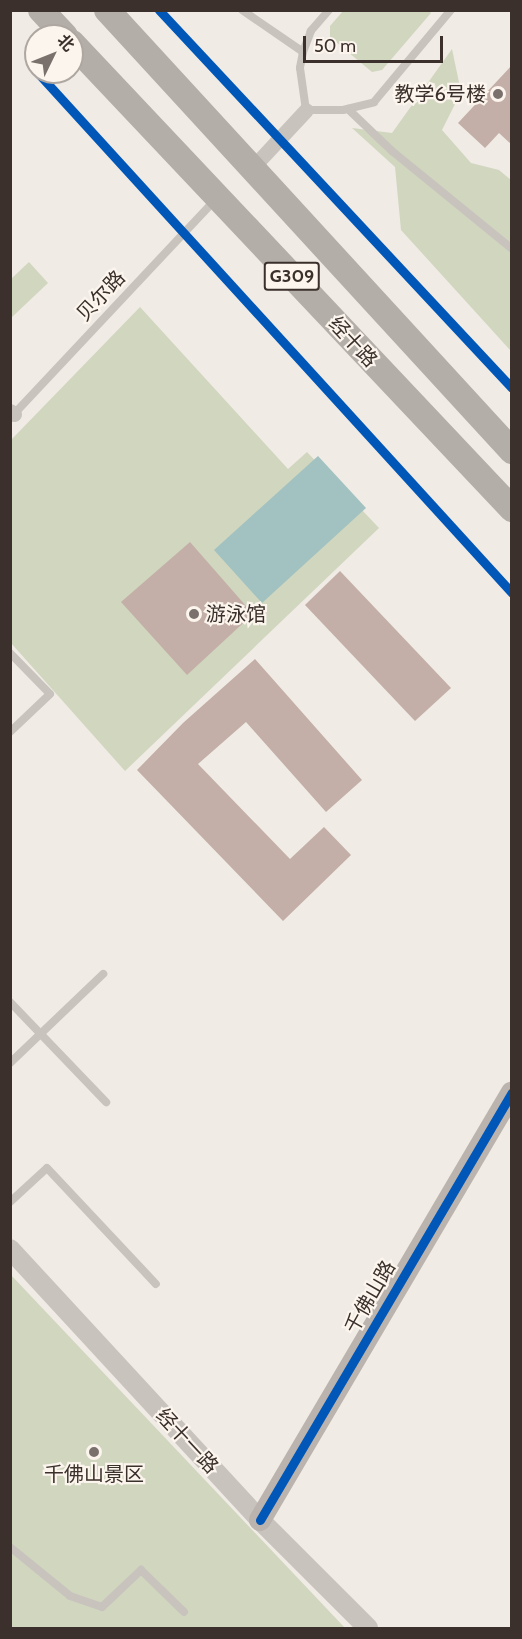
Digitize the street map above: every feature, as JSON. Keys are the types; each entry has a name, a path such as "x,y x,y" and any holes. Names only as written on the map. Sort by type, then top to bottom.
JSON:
{"highway":[{"path":"41,10 54,24"},
{"name":"G309","path":"107,10 512,451"},
{"name":"经十路","path":"84,56 512,509"}],"main road":[{"name":"千佛山路","path":"260,1520 512,1093"}],"street":[{"path":"252,168 306,110"},
{"name":"经十一路","path":"10,1249 260,1520 368,1629"}],"lane":[{"path":"242,10 303,52"},
{"path":"329,10 311,32 303,52 300,68 306,110 348,109 374,102 451,10"},
{"path":"348,109 392,151 512,249"},
{"name":"贝尔路","path":"12,414 217,197"},
{"path":"10,653 50,694 10,732"},
{"path":"10,1063 104,974"},
{"path":"10,1002 106,1102"},
{"path":"10,1202 47,1168 156,1284"},
{"path":"10,1547 70,1596 102,1607 141,1570 184,1612"}],"green space":[{"path":"343,11 429,11 431,13 382,70 372,72 330,37 330,26"},
{"path":"452,49 461,92 442,130 471,163 499,170 511,180 511,351 401,230 395,167 352,128 392,133"},
{"path":"29,262 48,283 11,318 11,279"},
{"path":"140,307 288,469 307,452 379,528 125,771 11,643 10,441"},
{"name":"千佛山景区","path":"11,1275 345,1628 11,1628"}],"water":[{"path":"318,456 366,508 262,603 214,550"}],"building":[{"name":"教学6号楼","path":"512,65 512,145 499,133 485,148 458,123"},
{"path":"190,542 253,614 187,675 121,602"},
{"path":"340,571 451,688 415,721 305,605"},
{"path":"255,659 362,780 326,812 246,722 198,764 290,859 324,827 351,855 283,921 137,770 183,723"}],"cycle path":[{"path":"159,10 512,388"},
{"path":"48,84 512,593"},
{"path":"260,1520 512,1093"}],"place":[{"name":"教学6号楼","path":"498,94"},
{"name":"游泳馆","path":"194,614"},
{"name":"千佛山景区","path":"94,1452"}]}
